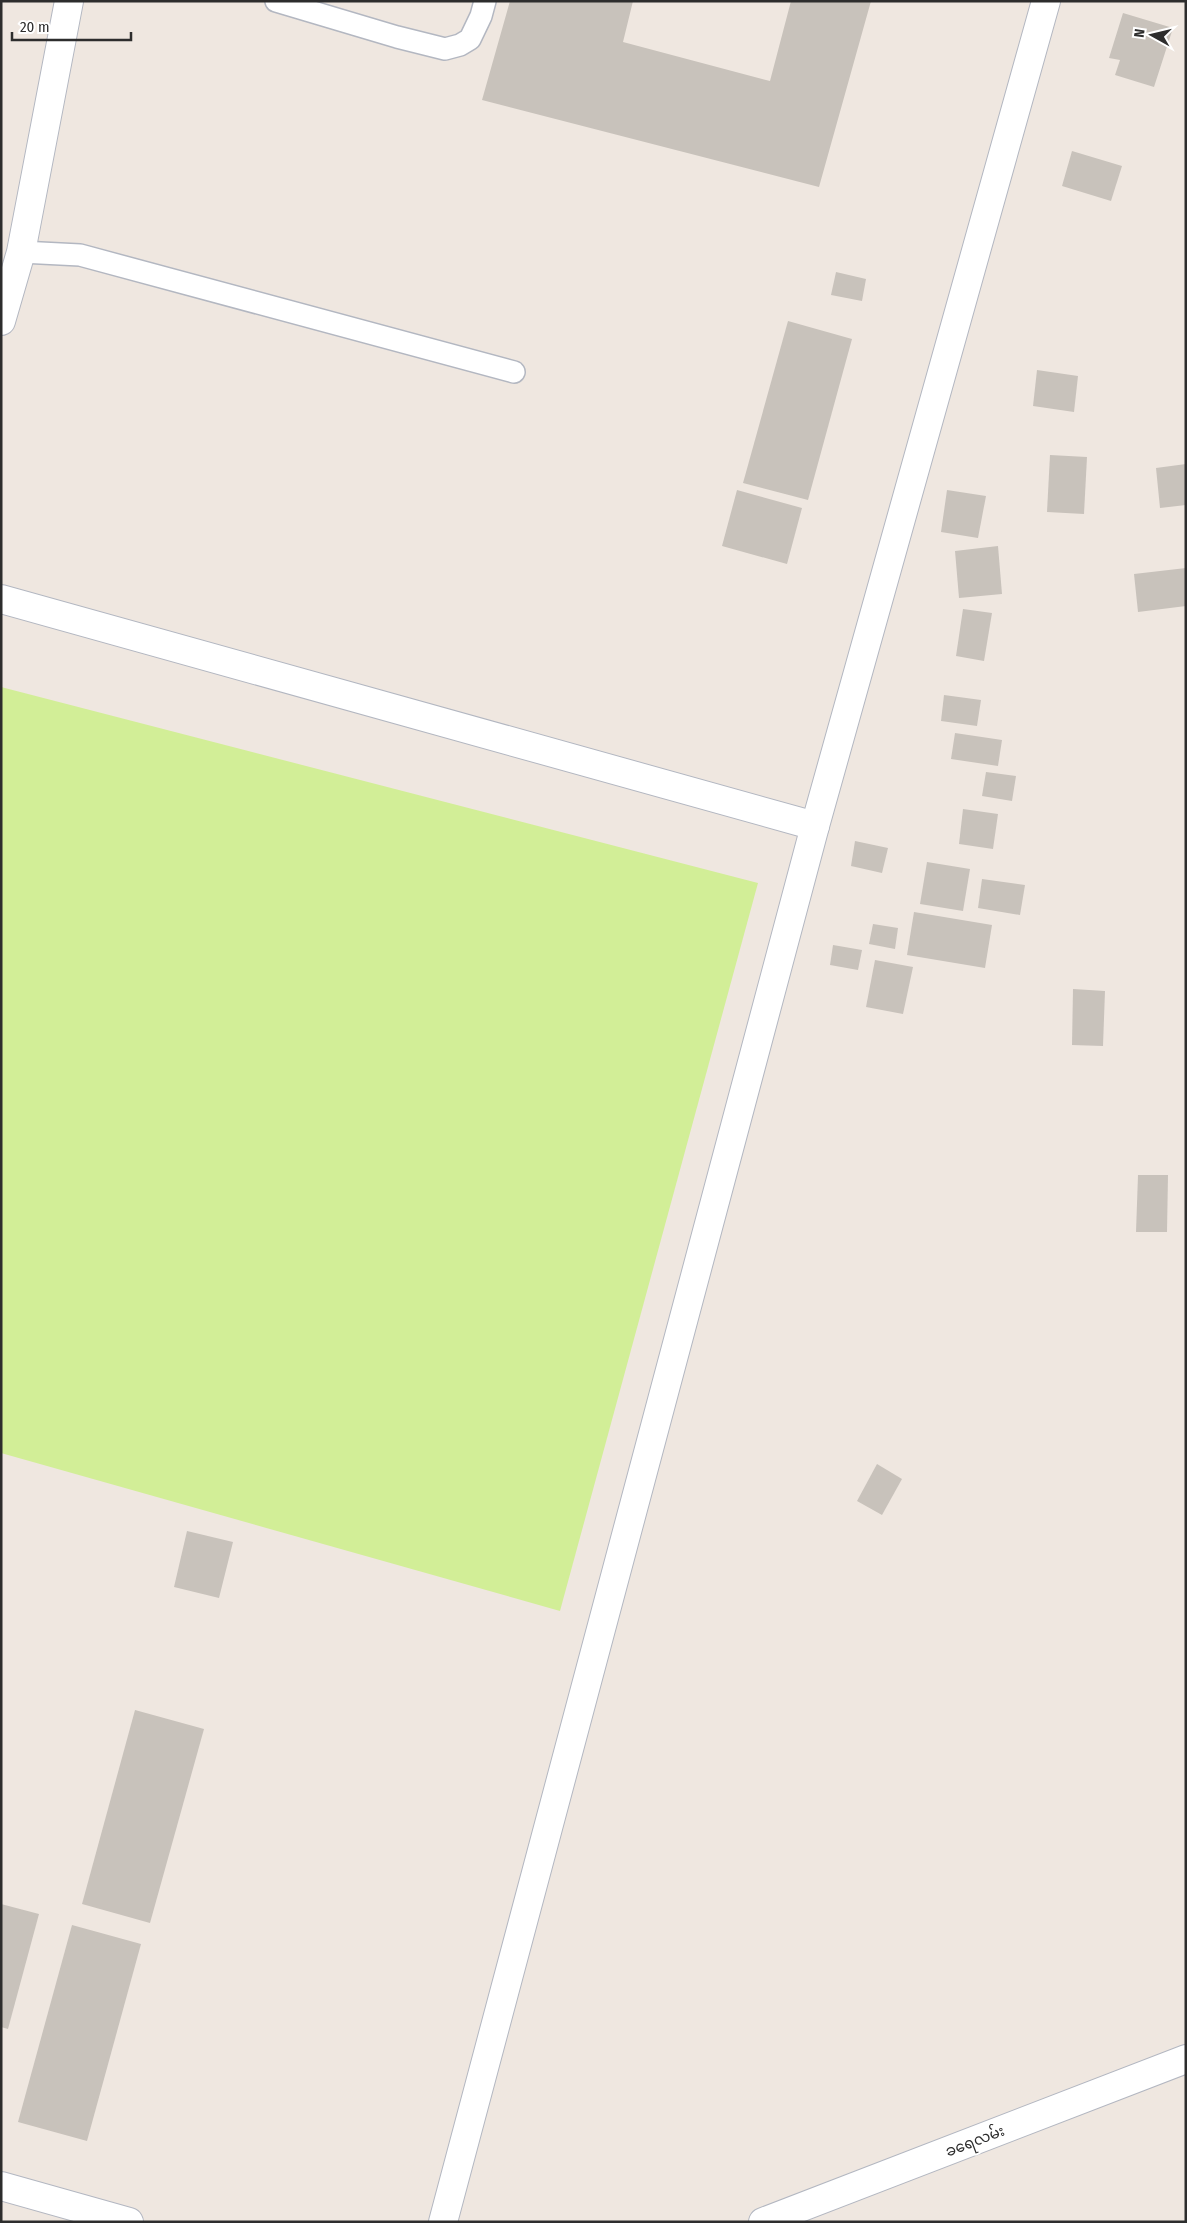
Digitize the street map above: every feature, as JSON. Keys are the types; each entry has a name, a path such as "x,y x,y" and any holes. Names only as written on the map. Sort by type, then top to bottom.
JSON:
{"street":[{"path":"1,322 21,252 69,1"},
{"path":"443,2222 815,826 1046,1"},
{"path":"1,599 815,826"},
{"name":"ခရေလမ်း","path":"763,2222 1186,2059"},
{"path":"1,2186 129,2222"}],"lane":[{"path":"276,1 445,49 460,45 470,39 485,1"},
{"path":"21,252 80,255 514,372"}],"green space":[{"path":"1,687 758,883 560,1611 1,1453"}],"building":[{"path":"510,1 633,1 623,42 770,81 791,1 871,1 819,187 482,100"},
{"path":"1123,13 1173,28 1154,87 1115,75 1120,60 1109,58"},
{"path":"1072,151 1122,166 1111,201 1062,186"},
{"path":"836,272 866,279 862,301 831,295"},
{"path":"788,321 852,339 808,500 743,483"},
{"path":"1037,370 1078,376 1074,412 1033,406"},
{"path":"1050,455 1087,457 1084,514 1047,512"},
{"path":"1186,464 1186,505 1160,508 1156,468"},
{"path":"737,490 802,508 787,564 722,546"},
{"path":"947,490 986,496 978,538 941,532"},
{"path":"998,546 1002,594 959,598 955,551"},
{"path":"1186,568 1186,606 1138,612 1134,574"},
{"path":"963,609 992,613 984,661 956,656"},
{"path":"944,695 981,700 977,726 941,721"},
{"path":"955,733 1002,740 998,766 951,759"},
{"path":"986,772 1016,776 1012,801 982,796"},
{"path":"963,809 998,814 993,849 959,844"},
{"path":"855,841 888,848 882,873 851,866"},
{"path":"927,862 970,869 963,911 920,904"},
{"path":"982,879 1025,885 1020,915 978,908"},
{"path":"914,912 992,925 985,968 907,955"},
{"path":"873,924 898,928 895,949 869,944"},
{"path":"833,945 862,950 858,970 830,965"},
{"path":"875,960 913,967 903,1014 866,1007"},
{"path":"1073,989 1105,991 1103,1046 1072,1045"},
{"path":"1138,1175 1168,1175 1167,1232 1136,1232"},
{"path":"877,1464 902,1479 882,1515 857,1501"},
{"path":"187,1531 233,1542 219,1598 174,1587"},
{"path":"135,1710 204,1729 150,1923 82,1904"},
{"path":"1,1904 39,1914 8,2029 1,2027"},
{"path":"72,1925 141,1944 87,2141 18,2122"}]}
